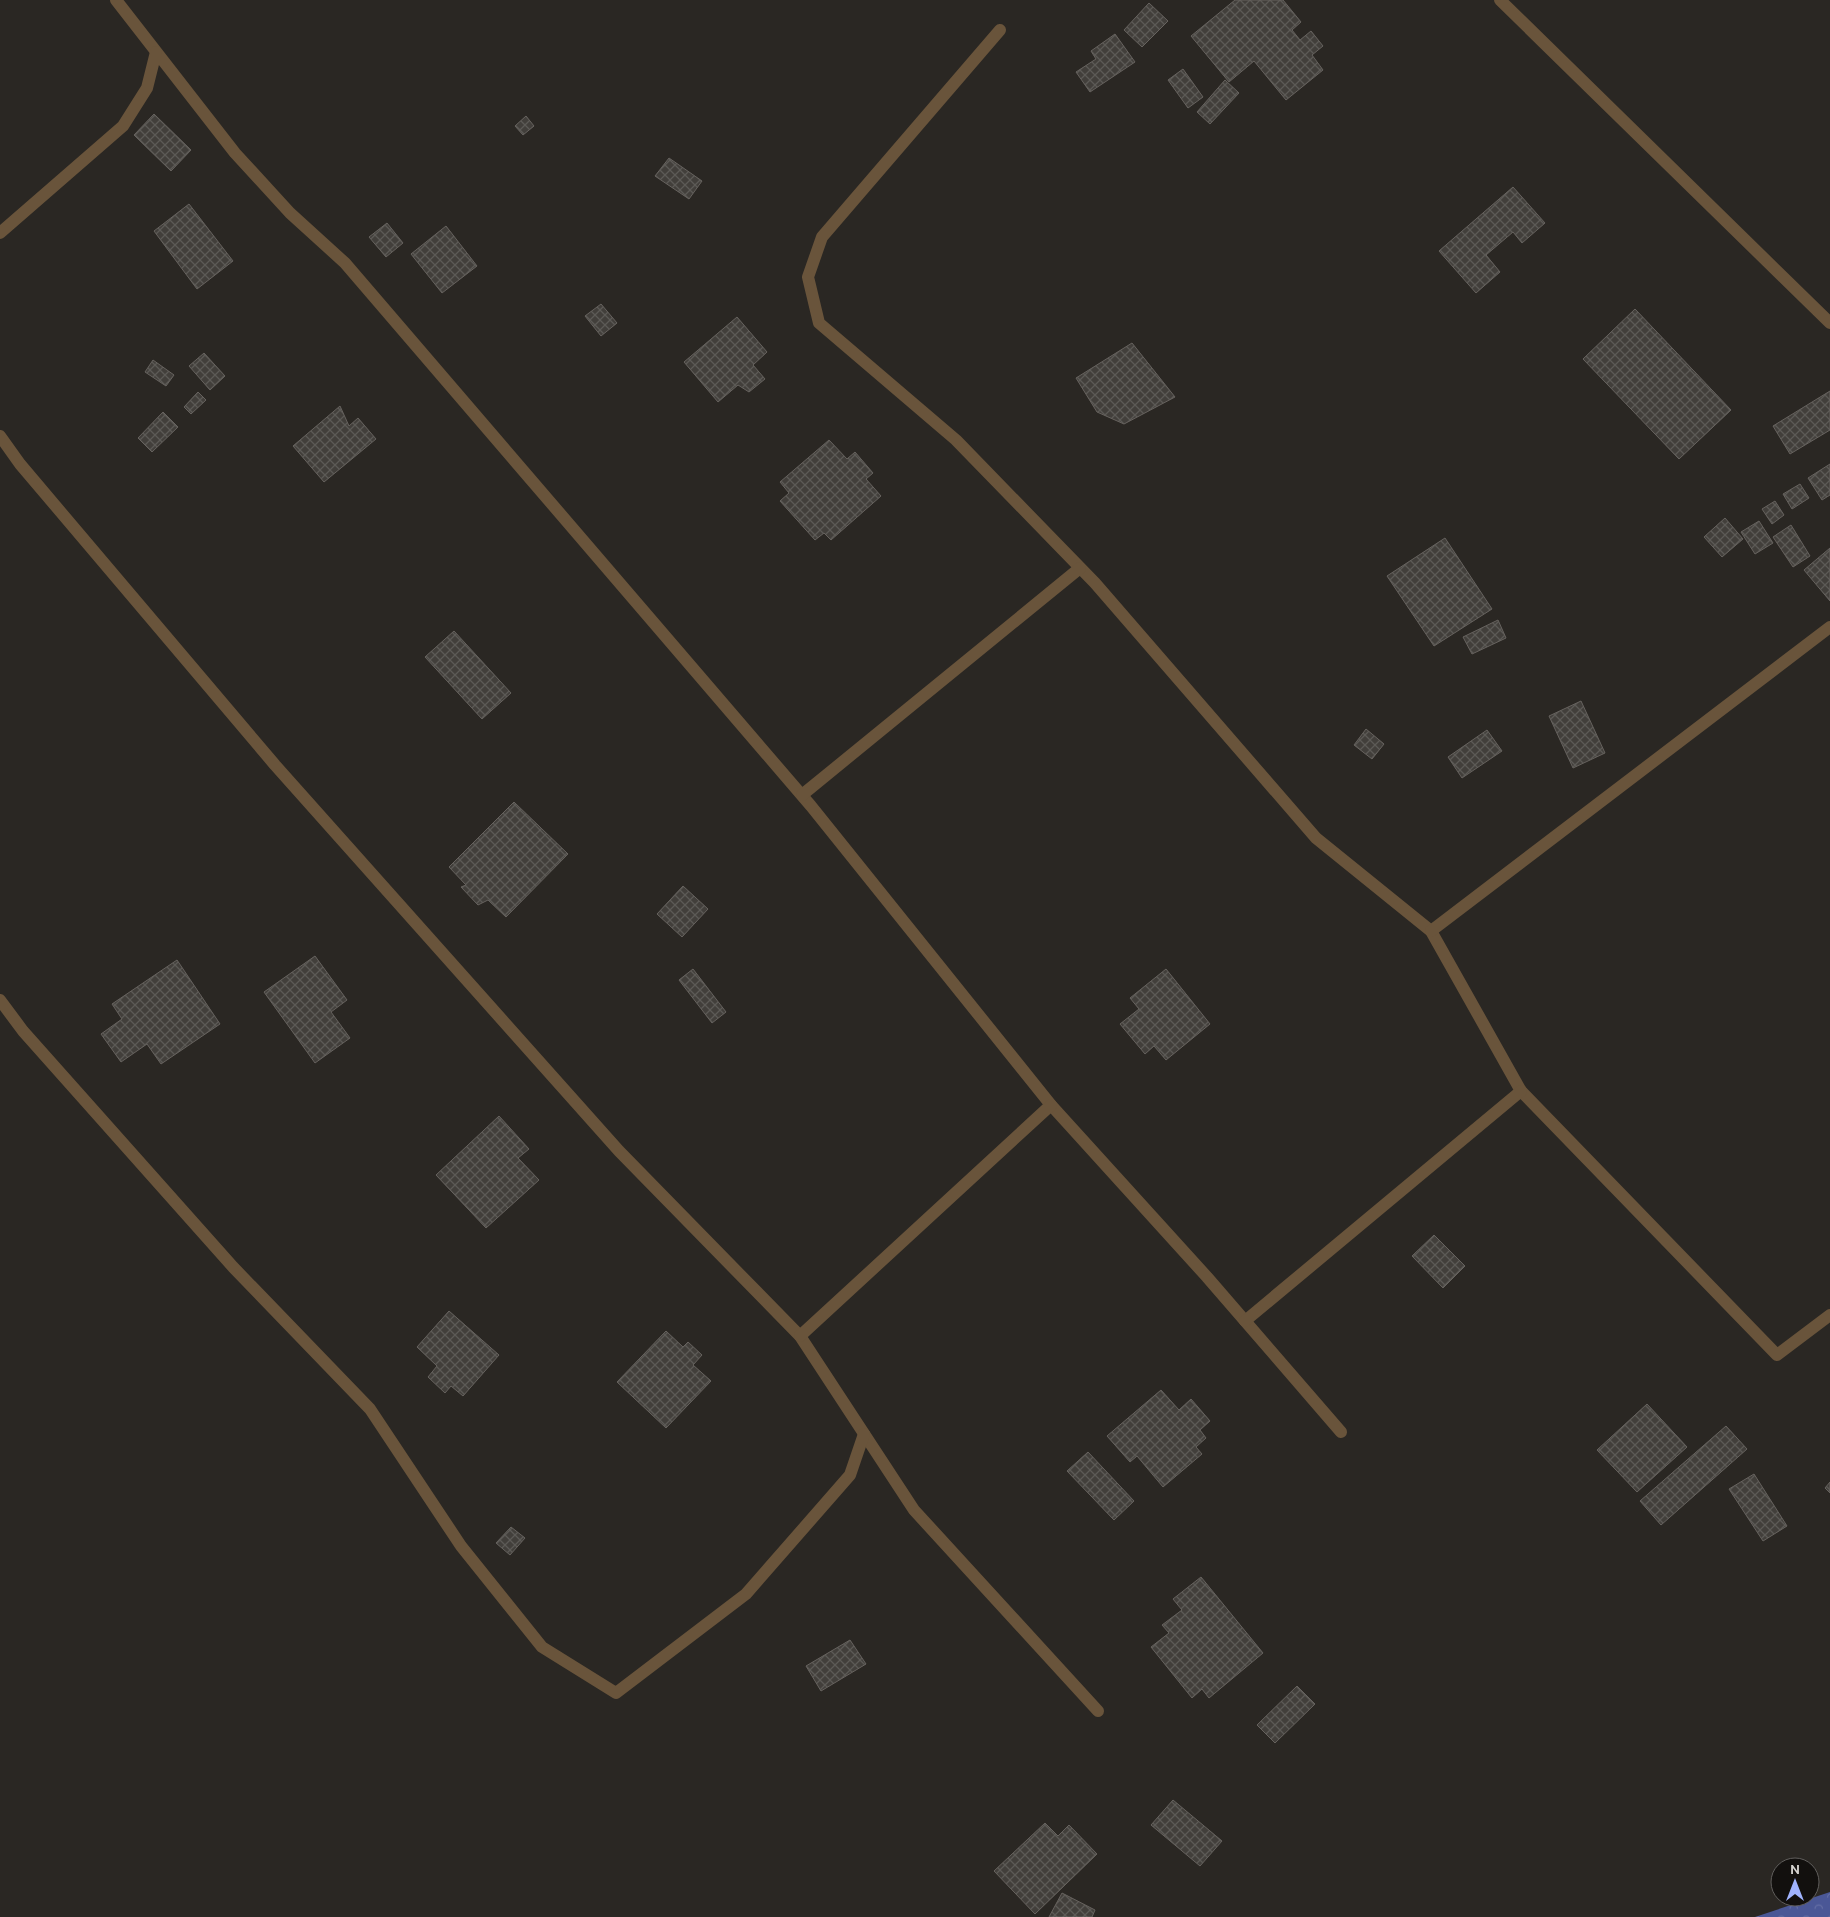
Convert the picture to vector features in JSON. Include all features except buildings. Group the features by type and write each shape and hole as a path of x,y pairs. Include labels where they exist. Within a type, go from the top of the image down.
{"street":[{"path":"116,0 235,153 290,213 345,263 802,795 1052,1106 1245,1321 1341,1432"},
{"path":"1500,0 1830,323"},
{"path":"1000,30 822,237 808,277 819,323 956,440 1096,583 1316,838 1431,932 1520,1090 1777,1355 1830,1315"},
{"path":"0,233 123,126 147,88 156,52"},
{"path":"0,436 20,464 275,765 619,1151 800,1336 914,1510 1098,1711"},
{"path":"802,795 1080,568"},
{"path":"1431,932 1830,627"},
{"path":"0,1000 23,1031 233,1267 370,1409 461,1546 542,1647 616,1693 746,1594 850,1475 864,1434"},
{"path":"1245,1321 1520,1090"},
{"path":"800,1336 1052,1106"}],"green space":[{"path":"1830,1892 1830,1917 1755,1917 1785,1907 1820,1907 1820,1895"}]}
